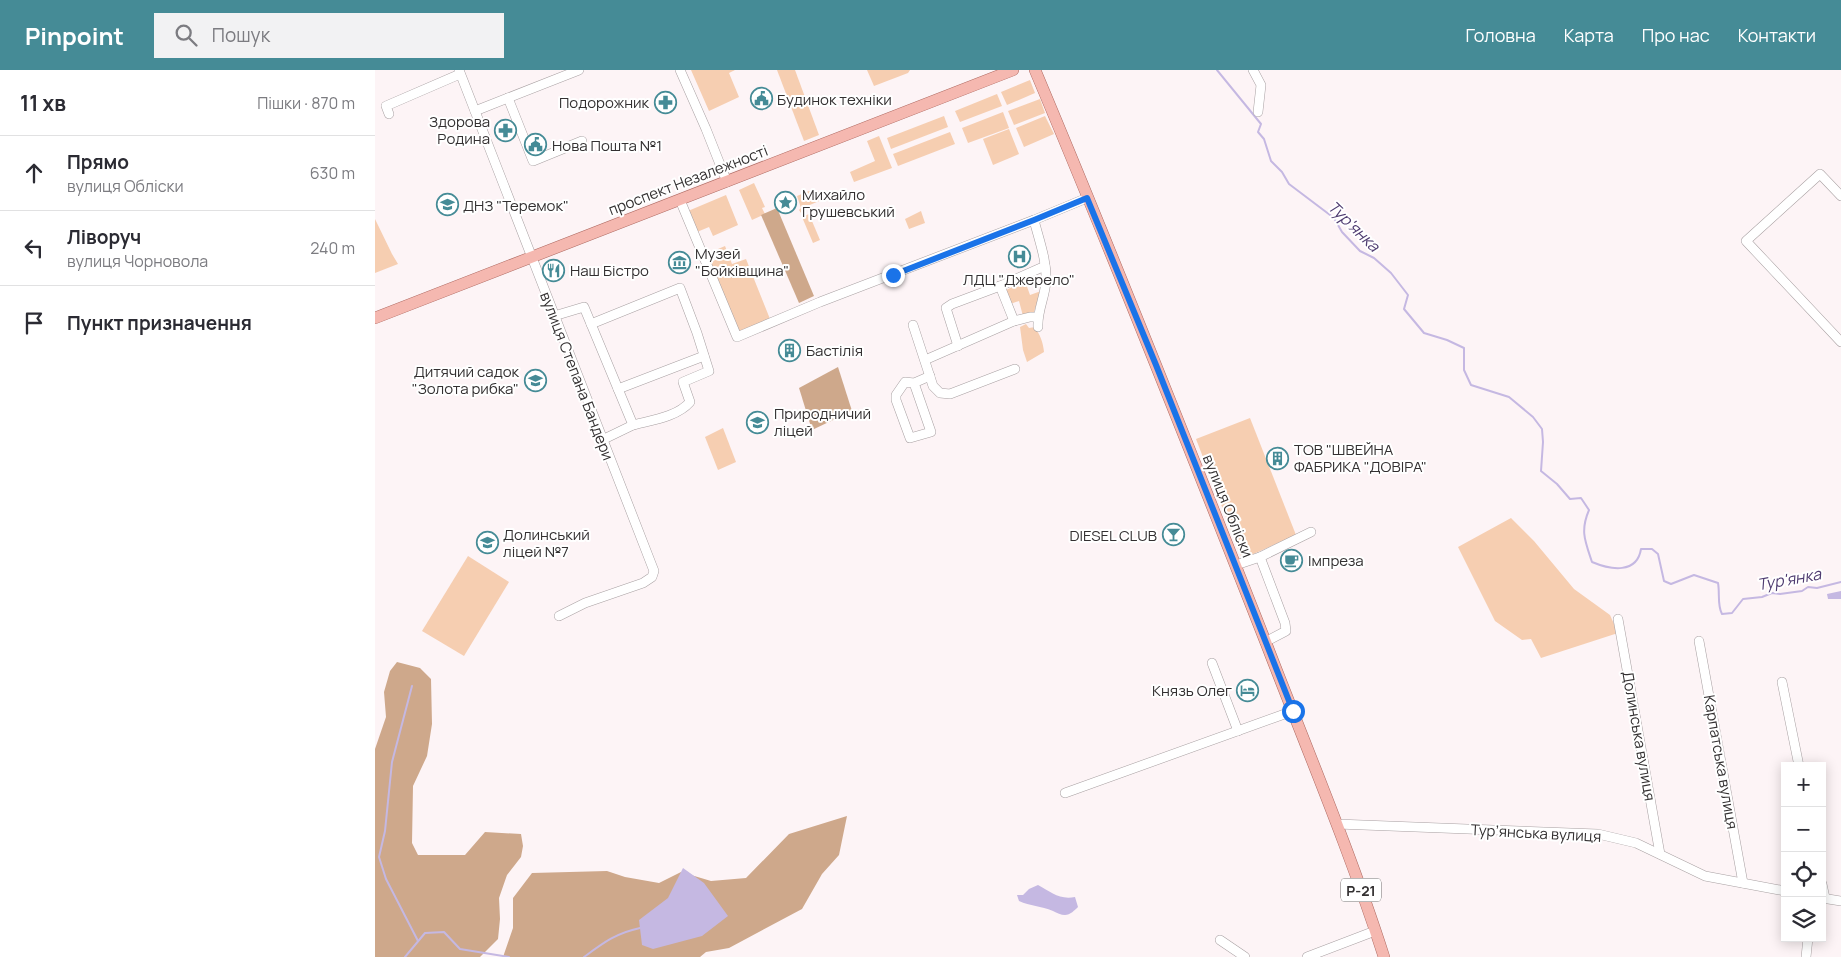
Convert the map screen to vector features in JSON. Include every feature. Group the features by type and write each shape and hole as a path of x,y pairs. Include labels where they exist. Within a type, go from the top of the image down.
{"main road":[{"name":"проспект Незалежності","path":"375,318 1013,70"},
{"name":"вулиця Обліски","path":"1035,70 1236,565 1337,824 1384,957"}],"street":[{"path":"475,111 579,70"},
{"path":"680,70 707,129 727,182"},
{"path":"1253,70 1261,85 1258,112"},
{"path":"389,114 386,106 461,74"},
{"name":"вулиця Степана Бандери","path":"461,74 654,571 652,578 643,583 585,603 559,616"},
{"path":"508,98 533,161 582,141"},
{"path":"1841,196 1820,174 1746,241 1841,342"},
{"path":"680,200 737,337 820,302 1087,198"},
{"path":"925,360 1014,321 1030,317 1037,322 1046,282 1045,266 1034,220"},
{"path":"958,346 946,308 1045,266"},
{"path":"1000,286 1014,321"},
{"path":"591,324 679,288 697,333 709,371 683,382 690,402 684,409 633,425 602,440"},
{"path":"554,316 584,307 633,425"},
{"path":"913,325 937,392 947,395 1015,369"},
{"path":"618,389 704,356"},
{"path":"914,383 931,432 910,438 896,400 896,395 905,382 914,383 930,376"},
{"path":"1236,565 1260,557 1311,532"},
{"path":"1260,557 1285,623 1285,631 1265,642"},
{"name":"Долинська вулиця","path":"1618,619 1661,854"},
{"name":"Карпатська вулиця","path":"1699,641 1743,883"},
{"path":"1213,663 1238,731"},
{"path":"1782,682 1798,762"},
{"path":"1065,793 1293,711"},
{"name":"Турʼянська вулиця","path":"1337,824 1599,834 1636,843 1705,876 1781,890"},
{"path":"1826,898 1841,901"},
{"path":"1307,957 1375,930"},
{"path":"1220,940 1245,957"},
{"path":"1806,957 1808,942"}],"shaded area":[{"path":"691,70 735,70 729,73 739,97 709,111"},
{"path":"777,70 795,70 819,135 804,141"},
{"path":"867,70 910,70 908,73 874,86"},
{"path":"1030,80 1035,93 1007,105 1001,92"},
{"path":"997,94 1002,106 960,122 955,111"},
{"path":"1040,99 1045,113 1014,125 1008,111"},
{"path":"1003,112 1009,128 968,143 962,128"},
{"path":"944,116 948,127 891,149 887,138"},
{"path":"1045,116 1054,134 1024,147 1016,128"},
{"path":"1009,129 1019,154 993,165 983,139"},
{"path":"950,132 955,144 898,166 893,154"},
{"path":"879,136 892,168 854,182 850,172 875,161 867,141"},
{"path":"754,183 765,207 762,208 765,214 752,220 739,190"},
{"path":"809,191 830,192 831,196 805,207 806,211 801,213 797,196"},
{"path":"726,195 738,225 713,236 709,227 697,232 688,211"},
{"path":"777,208 814,296 799,303 761,215"},
{"path":"921,211 925,223 909,229 905,219"},
{"path":"809,214 820,240 813,243 802,217"},
{"path":"375,219 398,264 375,273"},
{"path":"725,246 732,264 746,259 770,319 738,333 709,263 722,257 718,249"},
{"path":"1025,281 1030,295 1041,291 1034,312 1023,316 1019,301 1010,304 1006,290"},
{"path":"1026,324 1029,328 1035,327 1041,339 1044,352 1027,362 1023,350 1020,327"},
{"path":"838,367 852,411 812,430 799,388"},
{"path":"1250,418 1296,535 1242,559 1196,439"},
{"path":"723,428 736,462 718,470 705,437"},
{"path":"1511,518 1534,541 1574,589 1610,615 1618,633 1541,658 1531,639 1522,640 1495,621 1458,547"},
{"path":"468,556 509,582 464,656 422,631"},
{"path":"1841,591 1841,599 1828,599 1827,594"},
{"path":"397,662 420,668 431,679 432,724 427,756 413,786 412,843 418,855 465,855 485,832 521,834 523,846 521,857 507,875 499,898 500,919 498,939 480,957 375,957 375,749 386,717 384,692 390,671"},
{"path":"847,816 839,855 822,874 802,909 729,948 706,952 700,957 503,957 513,928 513,898 532,873 607,871 625,877 659,883 681,872 711,881 746,878 789,834"},
{"path":"683,868 704,883 728,916 702,936 653,949 642,945 639,920 668,898"},
{"path":"1038,885 1060,896 1075,897 1078,907 1071,913 1063,915 1019,901 1017,895 1023,895 1029,889"}],"waterway":[{"name":"Тур'янка","path":"1217,70 1261,124 1258,132 1264,139 1271,161 1282,172 1289,184 1334,218 1342,232 1360,251 1374,258 1391,273 1408,295 1404,309 1424,333 1447,340 1464,348 1464,370 1471,385 1509,397 1533,417 1542,429 1541,471 1557,484 1570,499 1581,498 1589,510 1584,530 1592,562 1607,567 1622,568 1634,563 1639,557 1641,549 1652,549 1658,554 1664,581 1671,584 1694,575 1718,583 1722,614 1732,613 1743,599 1762,597 1772,593 1780,594 1802,591 1808,587 1817,588 1841,582"},
{"path":"412,686 392,762 385,831 379,857 386,879 418,941"},
{"path":"584,957 617,936 640,928"},
{"path":"405,957 425,933 444,932 460,949 509,957"}],"place":[{"name":"Будинок техніки","path":"761,99"},
{"name":"Подорожник","path":"665,102"},
{"name":"Здорова Родина","path":"506,130"},
{"name":"Нова Пошта №1","path":"536,145"},
{"name":"Михайло Грушевський","path":"786,203"},
{"name":"ДНЗ \"Теремок\"","path":"447,205"},
{"name":"ЛДЦ \"Джерело\"","path":"1019,256"},
{"name":"Музей \"Бойківщина\"","path":"679,262"},
{"name":"Наш Бістро","path":"554,270"},
{"name":"Бастілія","path":"790,350"},
{"name":"Дитячий садок \"Золота рибка\"","path":"535,380"},
{"name":"Природничий ліцей","path":"758,422"},
{"name":"ТОВ \"ШВЕЙНА ФАБРИКА \"ДОВІРА\"","path":"1278,458"},
{"name":"DIESEL CLUB","path":"1173,535"},
{"name":"Долинський ліцей №7","path":"487,543"},
{"name":"Імпреза","path":"1292,560"},
{"name":"Князь Олег","path":"1248,690"}],"route":[{"path":"893,275 1087,198 1156,365 1293,711"}]}
